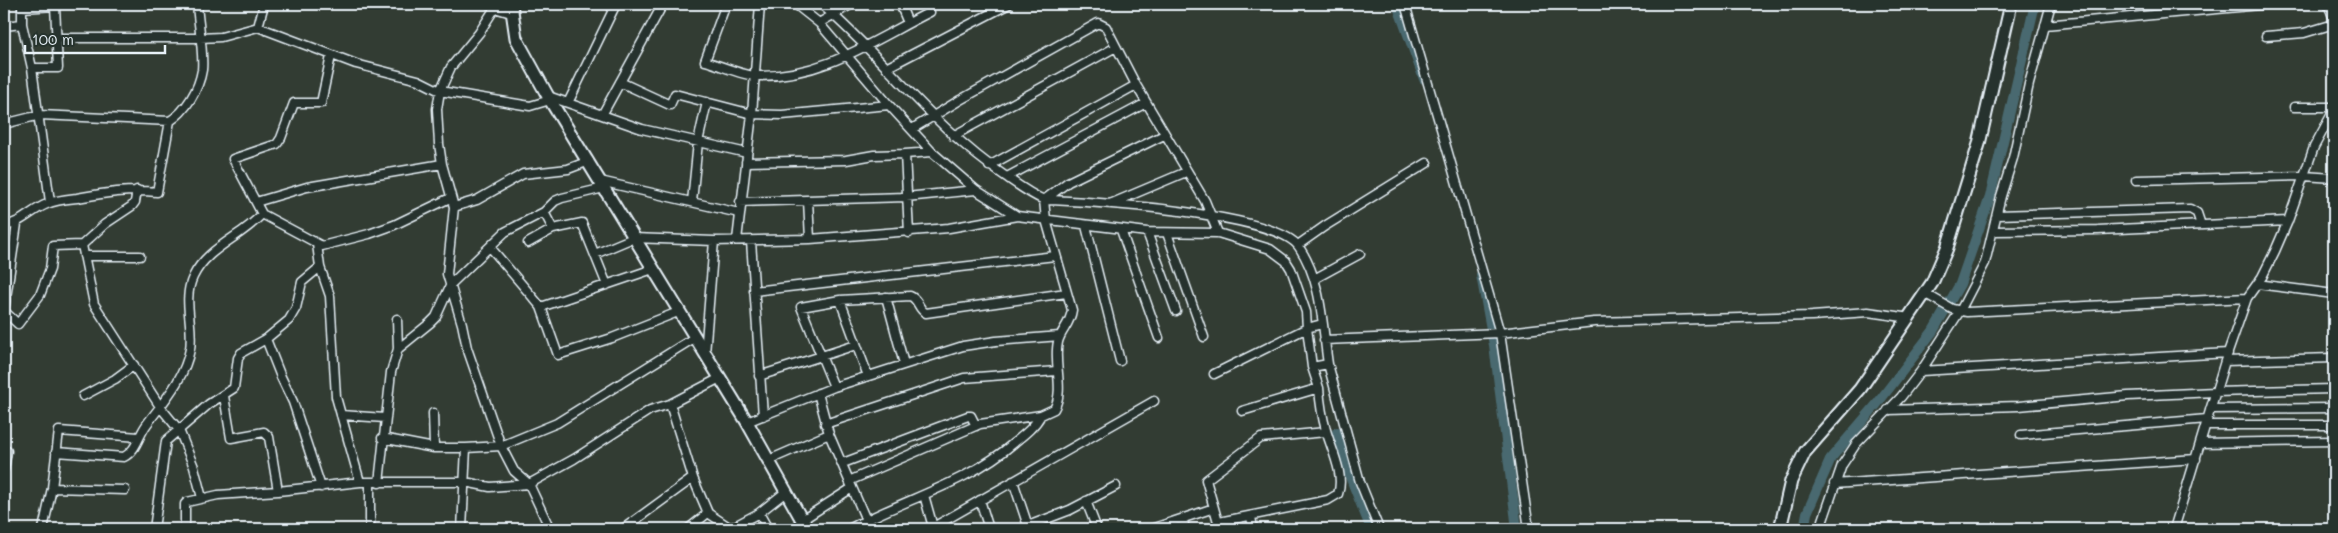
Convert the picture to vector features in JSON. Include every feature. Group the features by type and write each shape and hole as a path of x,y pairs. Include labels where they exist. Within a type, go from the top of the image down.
{"street":[{"path":"4,124 40,114 170,121 182,114 202,70 197,4"},
{"path":"258,27 264,4"},
{"path":"568,103 616,4"},
{"path":"602,115 663,4"},
{"path":"726,4 705,61 755,76 813,69 848,56 930,12"},
{"path":"737,240 740,202 752,114 760,4"},
{"path":"795,4 819,23 932,152 976,190 1017,216"},
{"path":"821,4 953,136 989,166 1028,192 1044,200 1110,204 1212,216 1269,229 1298,245 1316,278 1328,364 1360,482 1379,529"},
{"path":"819,23 832,13 852,4"},
{"path":"900,4 908,23"},
{"path":"886,68 1009,4"},
{"path":"1405,4 1495,333 1529,529"},
{"path":"1780,529 1791,482 1805,452 1860,389 1910,318 1932,297 1979,144 2012,4"},
{"path":"1820,529 1834,484 1849,453 1921,371 1985,263 2051,4"},
{"path":"2045,25 2271,4"},
{"path":"2328,4 2334,19"},
{"path":"32,68 58,68 55,6 22,6 22,24 40,114 50,202"},
{"path":"550,529 529,484 514,471 501,446 466,348 446,266 454,207 442,164 437,122 440,91 451,67 493,11 511,9 520,47 549,98 678,312 747,422 805,525 850,484 976,426 1042,415 1054,409 1056,405 1057,346 1071,315 1046,220 1044,200"},
{"path":"912,129 1098,23 1106,27 1146,103 1212,216 1218,232"},
{"path":"4,26 22,24"},
{"path":"2266,36 2300,33 2334,24"},
{"path":"56,38 221,37 258,27 331,56 418,80 440,91 530,106 549,98 651,131 747,152"},
{"path":"953,136 1116,47"},
{"path":"331,56 321,103 294,103 277,144 233,159 262,214 322,246 375,232 450,198"},
{"path":"620,82 670,105 675,94 752,114 782,116 889,105"},
{"path":"989,166 1136,85"},
{"path":"692,202 698,142 707,102"},
{"path":"1006,177 1146,103"},
{"path":"2174,529 2226,357 2247,298 2257,284 2288,221 2314,147 2334,108 2294,107"},
{"path":"4,226 17,224 32,210 50,202 137,190 157,192 170,121"},
{"path":"1044,200 1068,182 1164,135"},
{"path":"746,162 846,160 874,155 932,152"},
{"path":"905,154 909,233"},
{"path":"454,207 477,200 523,174 568,168 588,161"},
{"path":"1298,245 1325,226 1427,163"},
{"path":"256,202 307,187 442,164"},
{"path":"1110,204 1186,172"},
{"path":"2136,180 2304,176 2334,178"},
{"path":"398,349 436,317 451,284 490,247 512,227 544,212 555,201 562,198 602,184 739,213"},
{"path":"17,224 4,311 18,324 40,295 50,269 54,246 82,245 105,224 132,206 135,202 137,190"},
{"path":"740,202 906,197 976,190"},
{"path":"808,200 810,239"},
{"path":"1997,215 2190,210 2197,213 2200,225"},
{"path":"544,212 553,229"},
{"path":"56,452 124,457 133,452 139,437 161,408 179,379 190,349 188,292 193,276 206,260 230,237 251,226 262,214"},
{"path":"595,254 633,238 714,241 810,239 909,233 1017,216 1121,230 1218,232 1270,249 1286,260 1300,290 1306,312 1312,367 1319,388 1326,432 1333,448 1339,480 1338,494 1328,500 1251,516 1220,526 1206,480 1258,440 1326,432"},
{"path":"1994,231 2098,230 2288,221"},
{"path":"528,243 553,229 582,223 608,285"},
{"path":"1086,226 1120,361"},
{"path":"1121,230 1159,338"},
{"path":"1147,232 1176,311"},
{"path":"1167,232 1204,337"},
{"path":"705,354 714,241"},
{"path":"751,241 763,416"},
{"path":"317,244 320,267 330,296 336,397 360,482"},
{"path":"82,245 94,304 161,408 179,430 194,466 202,498"},
{"path":"490,247 542,307 558,354 612,338 678,312"},
{"path":"1316,278 1360,254"},
{"path":"84,256 140,256"},
{"path":"754,291 1055,256"},
{"path":"154,529 165,448 169,438 209,404 234,388 238,358 241,353 266,339 289,320 296,308 302,282 320,267"},
{"path":"542,307 653,269"},
{"path":"2257,284 2334,294"},
{"path":"834,387 801,307 840,300 912,296 922,312 926,313 1066,293"},
{"path":"886,297 904,364"},
{"path":"1932,297 1956,310 2247,298"},
{"path":"840,300 868,376"},
{"path":"1324,340 1495,333 1594,322 1812,316 1868,312 1910,318"},
{"path":"379,483 382,438 391,372 398,349 397,319"},
{"path":"1214,374 1307,328 1322,324"},
{"path":"747,422 834,387 904,364 975,344 1060,336"},
{"path":"382,438 434,448 501,446 557,423 694,338"},
{"path":"266,339 293,402 321,487"},
{"path":"759,376 856,345"},
{"path":"1921,371 2226,357 2334,358"},
{"path":"1312,367 1328,364"},
{"path":"82,396 115,379 134,365"},
{"path":"825,424 964,378 1057,371"},
{"path":"184,529 185,504 202,498 360,482 464,482 490,487 529,484 574,459 650,410 670,404 720,378"},
{"path":"1242,411 1319,388"},
{"path":"1888,410 2019,406 2128,396 2334,388"},
{"path":"818,393 828,434 843,463 866,520"},
{"path":"224,396 231,438 264,432 269,437 278,491"},
{"path":"924,496 932,528 1154,401"},
{"path":"670,404 693,478 708,513 730,529 759,513 787,491"},
{"path":"2210,410 2334,408"},
{"path":"433,413 434,448"},
{"path":"341,415 385,418"},
{"path":"848,529 966,476 990,461 1030,429 1042,415"},
{"path":"843,463 968,416 971,416 976,426"},
{"path":"2021,435 2206,422 2334,425"},
{"path":"43,529 52,488 57,434 61,430 139,437"},
{"path":"769,460 828,434"},
{"path":"2200,443 2334,441"},
{"path":"462,529 466,448"},
{"path":"4,469 7,450"},
{"path":"1834,484 2196,459"},
{"path":"623,529 693,478"},
{"path":"1013,481 1028,527 1116,486"},
{"path":"370,483 370,529"},
{"path":"52,488 125,490"},
{"path":"980,500 989,529"},
{"path":"1086,501 1098,529"},
{"path":"1151,529 1214,508"},
{"path":"688,529 708,513"},
{"path":"759,513 768,529"},
{"path":"1251,516 1254,529"},
{"path":"1183,519 1185,529"}],"waterway":[{"path":"1397,4 1424,79"},
{"path":"1804,529 1807,513 1831,458 1877,404 1933,331 1960,284 1990,197 2035,4"},
{"path":"1481,275 1494,345 1517,529"},
{"path":"1337,432 1347,469 1371,529"}]}
